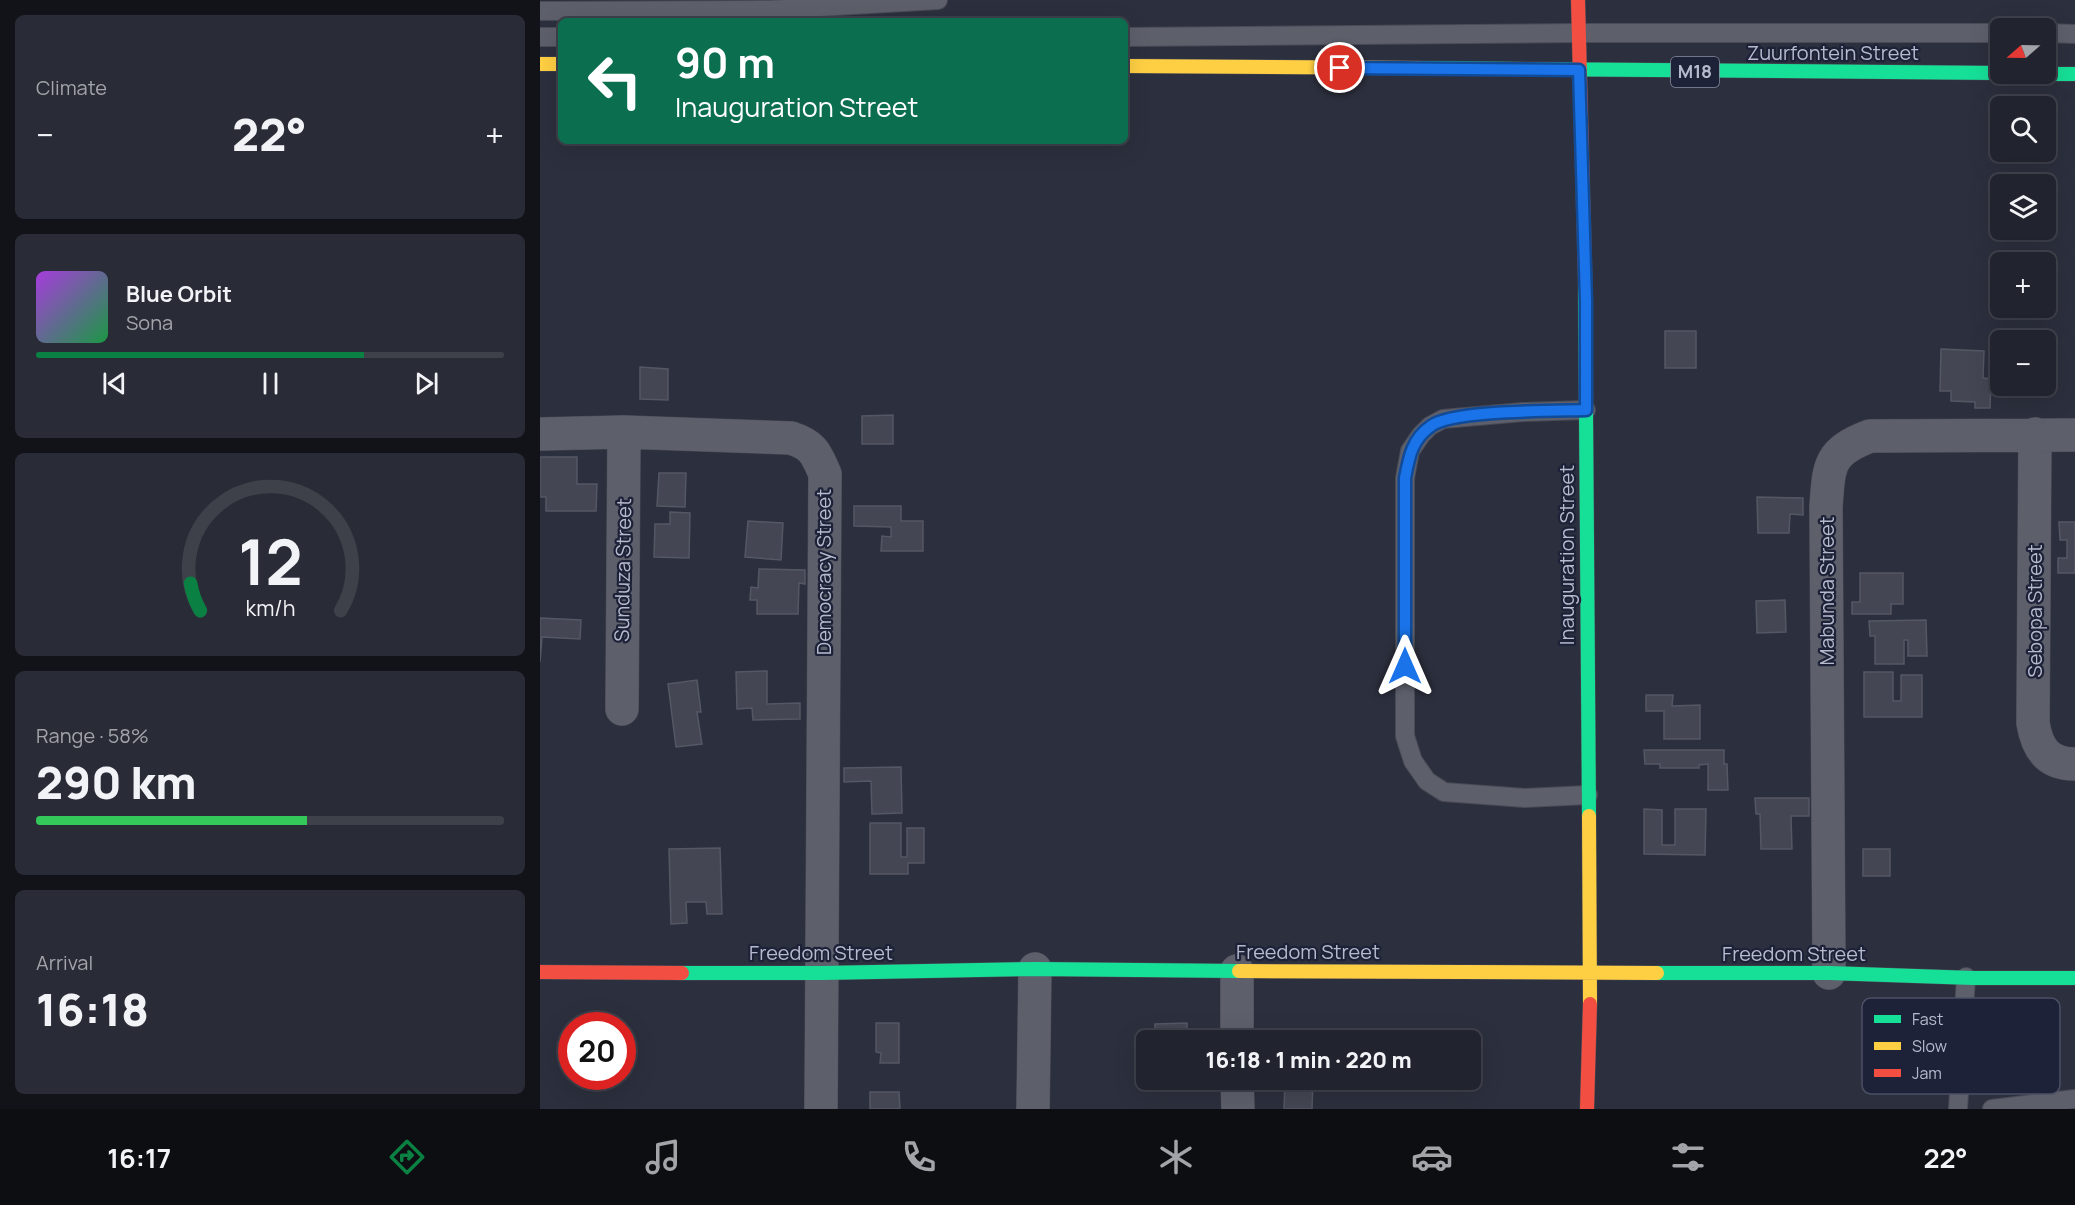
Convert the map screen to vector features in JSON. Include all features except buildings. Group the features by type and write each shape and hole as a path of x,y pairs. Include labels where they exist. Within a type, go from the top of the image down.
{"street":[{"name":"Inauguration Street","path":"1578,0 1586,301 1590,1023 1587,1109"},
{"path":"540,64 558,64"},
{"name":"Zuurfontein Street","path":"1128,66 1990,73"},
{"path":"2056,74 2075,74"},
{"name":"Democracy Street","path":"540,434 624,432 791,438 805,442 813,450 825,474 821,1109"},
{"name":"Sunduza Street","path":"622,709 624,432"},
{"name":"Sebopa Street","path":"2035,434 2033,723 2036,740 2043,751 2054,760 2075,764"},
{"name":"Mabunda Street","path":"1829,973 1826,507 1828,477 1832,461 1843,448 1870,436 2075,435"},
{"path":"1033,1109 1035,969"},
{"name":"Freedom Street","path":"540,972 822,974 1035,969 1589,974 1829,973 2075,978"},
{"path":"1237,972 1237,1030"},
{"path":"1237,1090 1238,1109"}],"lane":[{"path":"540,11 768,10 938,0"},
{"path":"1128,37 1579,33 1990,33"},
{"path":"2056,33 2075,34"},
{"path":"540,37 558,37"},
{"path":"1586,410 1523,411 1443,419 1420,435 1410,451 1405,478 1405,736 1413,761 1427,781 1444,792 1525,798 1588,795"},
{"path":"1965,998 1966,977"},
{"path":"1958,1109 1959,1094"},
{"path":"1992,1109 2075,1099"}],"traffic: fast":[{"path":"1418,68 1990,73"},
{"path":"2056,74 2075,74"},
{"path":"1585,273 1589,816"},
{"path":"682,973 1035,969 1239,971"},
{"path":"1657,973 1829,973 1973,978 2075,978"}],"traffic: slow":[{"path":"540,64 558,64"},
{"path":"1128,66 1418,68"},
{"path":"1589,816 1590,1004"},
{"path":"1239,971 1657,973"}],"traffic: jam":[{"path":"1578,0 1585,273"},
{"path":"540,972 682,973"},
{"path":"1587,1109 1590,1004"}],"route":[{"path":"1340,68 1579,70 1586,301 1586,410 1523,411 1443,419 1420,435 1410,451 1405,478 1405,666"}]}
